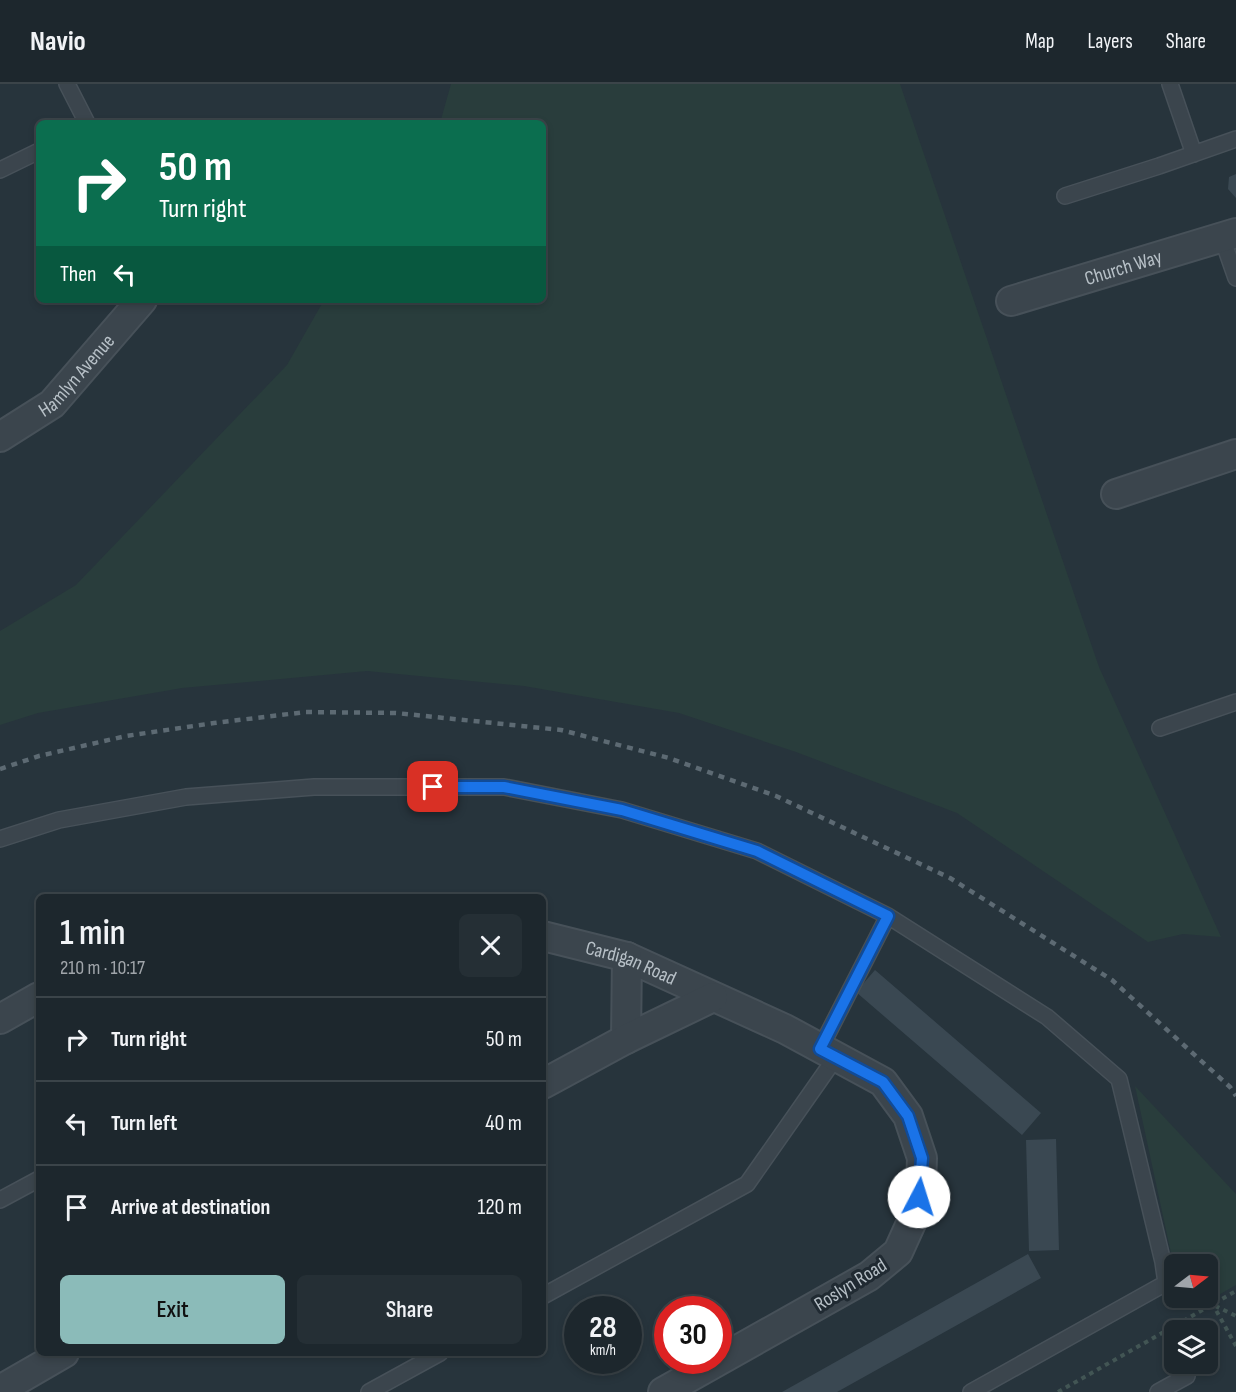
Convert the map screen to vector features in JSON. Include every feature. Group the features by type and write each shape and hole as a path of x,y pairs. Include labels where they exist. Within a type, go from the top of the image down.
{"street":[{"name":"Church Way","path":"1011,301 1229,235"},
{"name":"Hamlyn Avenue","path":"0,437 52,404 139,303"},
{"path":"1116,494 1236,454"},
{"name":"Cardigan Road","path":"546,937 627,957 713,997"},
{"path":"626,1039 627,957"},
{"path":"546,1082 626,1039 713,997"},
{"name":"Roslyn Road","path":"663,1392 869,1276 898,1252 917,1209 921,1184 922,1158 908,1116 883,1082 785,1029 713,997"},
{"path":"0,1019 36,999"},
{"path":"0,1390 59,1356"}],"lane":[{"path":"67,84 85,120"},
{"path":"1170,84 1194,154"},
{"path":"1065,196 1236,139"},
{"path":"0,170 36,152"},
{"path":"1229,235 1236,278"},
{"path":"1160,728 1236,702"},
{"path":"0,838 59,820 186,797 314,787 504,787 622,810 757,851 888,916 1047,1017 1119,1079 1163,1262 1166,1283 971,1392"},
{"path":"546,1294 747,1184 828,1053 888,916"},
{"path":"0,1200 36,1181"},
{"path":"369,1392 435,1356"},
{"path":"1158,1392 1187,1376"}],"path":[{"path":"1218,1300 1236,1291"},
{"path":"1218,1306 1236,1316"},
{"path":"1058,1392 1203,1308"},
{"path":"1215,1308 1236,1345"}],"green space":[{"path":"451,84 900,84 1099,667 1221,937 1183,934 1148,942 957,813 796,752 679,713 524,686 367,671 182,688 38,713 0,725 0,631 76,585 287,365 322,303 546,303 546,120 441,120"},
{"path":"1135,1086 1236,1194 1236,1285 1218,1295 1218,1254 1171,1254"}],"building":[{"path":"1236,174 1236,198 1228,189 1229,177"},
{"path":"875,970 1041,1113 1022,1135 856,992"},
{"path":"1056,1139 1059,1250 1029,1251 1026,1140"},
{"path":"1028,1254 1041,1278 993,1305 837,1392 782,1392"}],"railway":[{"path":"0,769 39,756 126,736 306,712 396,713 561,730 669,758 776,796 950,878 1112,980 1230,1087 1236,1096"}],"route":[{"path":"433,787 504,787 622,810 757,851 888,916 820,1049 883,1082 908,1116 922,1158 919,1197"}]}
